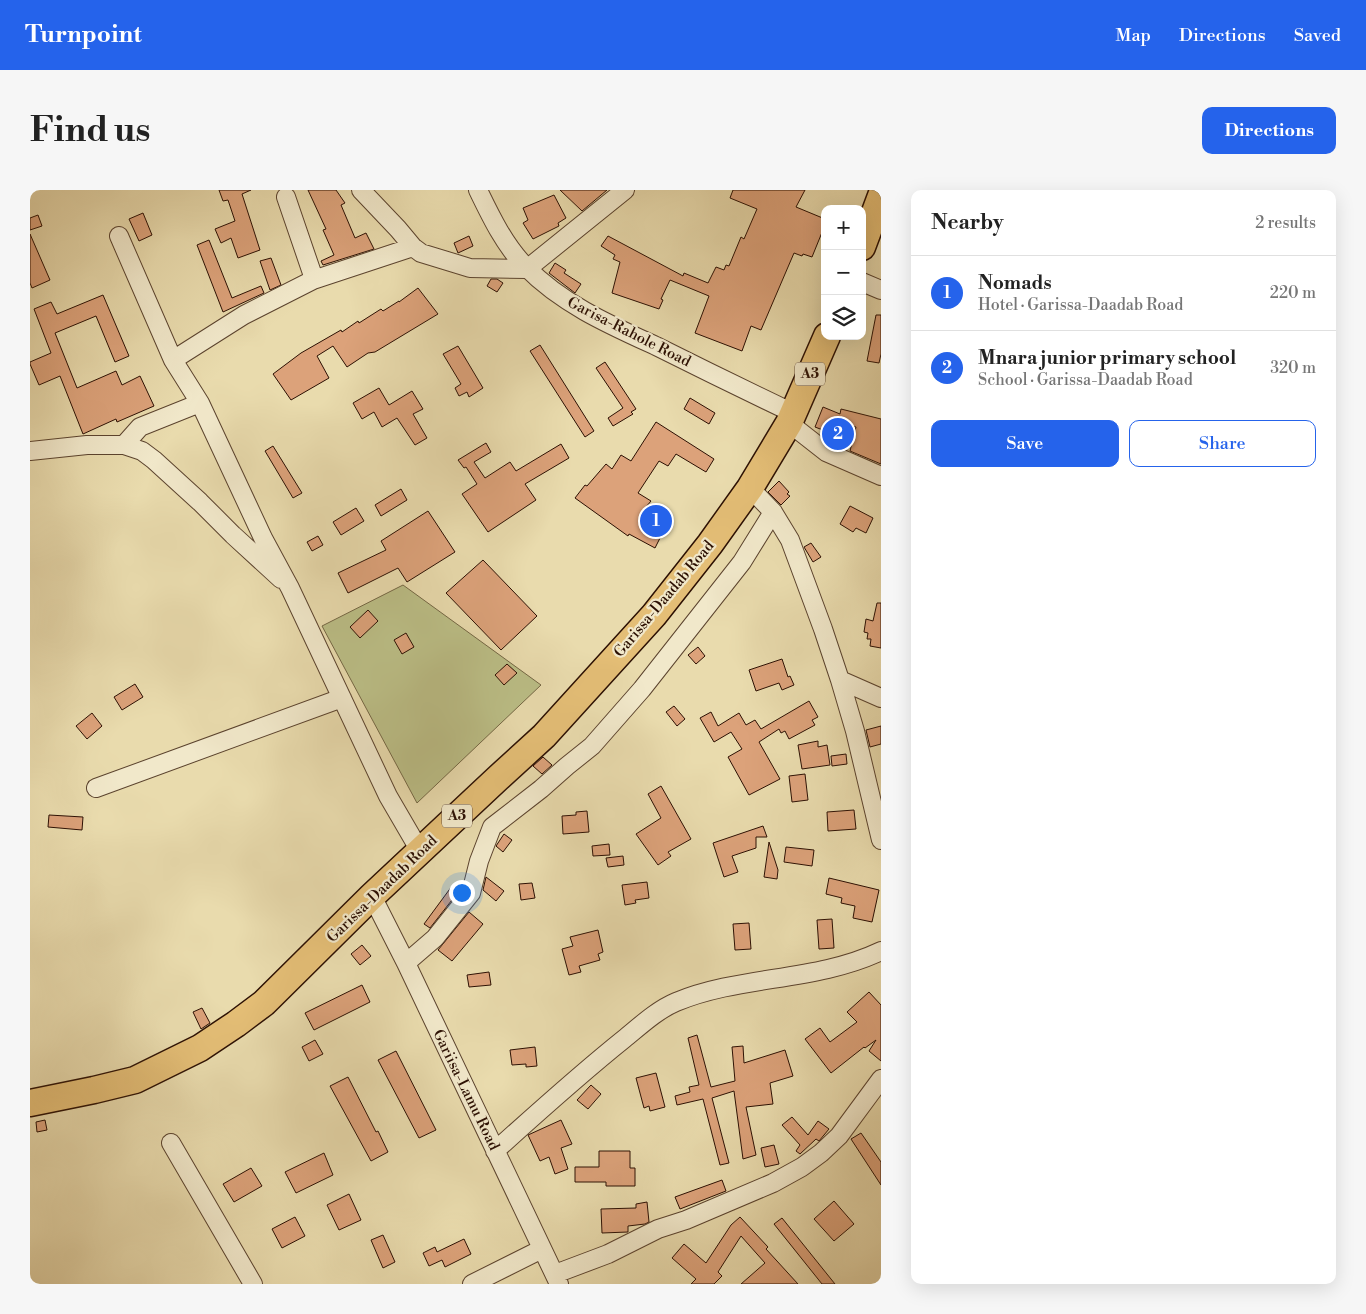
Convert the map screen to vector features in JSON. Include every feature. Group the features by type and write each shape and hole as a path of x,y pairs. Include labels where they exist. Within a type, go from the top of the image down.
{"highway":[{"path":"866,236 881,196"},
{"name":"A3","path":"791,418 825,340"},
{"name":"Garissa-Daadab Road","path":"30,1103 134,1080 200,1048 264,1003 372,896 544,736 623,650 654,615 710,544 750,488 791,418"}],"street":[{"path":"361,190 413,247 429,256 470,268 527,269 625,190"},
{"name":"Garisa-Rahole Road","path":"478,190 490,216 514,254 527,269 562,298 598,319 791,418 826,452 881,476"},
{"path":"286,197 313,280"},
{"path":"119,236 173,360 200,402 263,538 290,588 388,796 420,851"},
{"path":"173,360 244,316 313,280 413,247"},
{"path":"866,284 881,290"},
{"path":"124,445 140,427 200,402"},
{"path":"30,452 87,445 124,445 142,452 154,460 290,588"},
{"path":"750,488 773,512 790,540 840,680 881,840"},
{"path":"406,963 435,938 471,893 479,861 492,827 592,746 642,689 742,562 773,512"},
{"path":"840,680 881,698"},
{"path":"96,788 342,698"},
{"name":"Gariisa-Lamu Road","path":"372,896 557,1279"},
{"path":"495,1151 601,1058 653,1016 674,1003 695,995 859,961 881,951"},
{"path":"557,1279 658,1229 686,1220 773,1183 802,1167 839,1136 881,1080"},
{"path":"171,1143 253,1284"},
{"path":"472,1284 542,1248"}],"green space":[{"path":"403,585 541,685 417,803 322,626"}],"building":[{"path":"219,190 251,190 242,194 260,250 238,258 231,238 221,243 215,229 235,221 228,200 223,201"},
{"path":"308,190 336,190 345,203 341,205 355,238 366,233 374,249 323,265 321,261 334,255 323,230 326,229"},
{"path":"560,190 607,190 582,211"},
{"path":"733,190 805,190 796,207 821,217 821,235 812,257 794,253 761,330 751,326 742,351 695,333 709,296 670,280 661,299 663,300 659,309 612,293 620,262 613,259 615,255 601,246 608,236 683,276 684,273 708,283 716,267 724,270 726,265 729,266 741,237 744,239 757,209 730,198"},
{"path":"554,195 566,218 558,223 559,226 533,239 523,223 528,220 523,208"},
{"path":"143,213 152,235 139,241 129,219"},
{"path":"38,215 42,226 30,230 30,218"},
{"path":"30,234 50,280 32,288 30,283"},
{"path":"469,236 473,246 458,253 454,243"},
{"path":"209,240 232,298 261,286 264,293 223,312 197,245"},
{"path":"271,258 281,285 270,290 260,261"},
{"path":"555,263 566,270 564,273 581,284 575,293 549,273"},
{"path":"491,279 497,279 503,283 497,292 487,286"},
{"path":"418,288 438,314 375,352 368,353 347,367 333,346 317,356 329,378 291,400 273,374 301,353 341,330 342,332 358,321 359,323 381,309 383,311"},
{"path":"103,295 129,356 115,362 96,316 55,333 77,388 116,371 122,385 140,376 154,406 117,422 116,419 83,434 60,376 39,385 30,364 30,362 51,353 34,309 51,302 57,314"},
{"path":"876,315 881,315 881,354 879,363 867,361"},
{"path":"540,345 594,431 585,437 530,351"},
{"path":"458,346 483,388 469,397 467,392 459,396 455,388 461,384 443,354"},
{"path":"605,362 636,409 631,412 633,414 613,426 608,418 623,408 596,368"},
{"path":"379,388 389,405 412,391 423,409 413,414 427,438 415,445 397,418 382,427 374,412 362,419 353,403"},
{"path":"690,398 715,413 709,424 684,409"},
{"path":"823,407 840,414 841,409 881,419 881,464 850,451 856,427 832,421 828,432 815,427"},
{"path":"656,422 714,459 706,472 676,454 668,466 659,461 638,493 651,501 646,507 663,523 654,533 661,536 655,548 629,534 628,536 575,498 606,464 612,469 621,455 631,461"},
{"path":"486,443 491,452 474,462 485,478 510,462 516,471 561,444 569,458 525,484 536,500 488,532 462,494 477,484 466,467 464,468 458,460"},
{"path":"273,446 302,493 293,498 265,451"},
{"path":"779,481 789,492 787,494 790,496 781,505 768,492"},
{"path":"401,489 407,500 381,516 375,505"},
{"path":"850,506 873,518 866,533 856,528 853,532 840,524"},
{"path":"356,508 364,521 341,535 333,522"},
{"path":"428,511 455,552 407,582 398,568 348,593 338,573 386,550 381,541"},
{"path":"318,536 323,545 312,551 307,542"},
{"path":"811,543 821,557 813,562 804,547"},
{"path":"483,560 537,616 501,650 446,593"},
{"path":"877,603 881,603 881,648 870,646 871,639 867,639 868,633 864,632 866,619 873,621"},
{"path":"368,610 378,621 360,638 350,627"},
{"path":"406,633 414,647 402,654 394,640"},
{"path":"698,647 705,656 696,664 688,655"},
{"path":"782,659 788,677 790,676 794,685 782,690 779,683 756,691 749,670"},
{"path":"507,664 517,673 504,685 495,675"},
{"path":"135,684 143,697 122,710 114,697"},
{"path":"809,701 818,717 812,720 815,725 789,739 785,731 781,733 779,729 759,742 780,779 749,795 728,757 742,749 731,732 714,742 700,718 711,712 718,726 739,713 746,725 755,720 761,729"},
{"path":"674,706 685,719 677,726 666,712"},
{"path":"92,713 102,726 87,739 76,726"},
{"path":"881,726 881,744 870,747 866,730"},
{"path":"818,741 818,747 827,745 830,765 802,769 798,745"},
{"path":"846,754 847,764 832,766 831,756"},
{"path":"543,757 552,765 542,774 533,766"},
{"path":"805,774 808,800 792,802 789,776"},
{"path":"661,786 691,839 668,852 671,856 658,865 636,834 661,818 648,794"},
{"path":"854,810 856,829 828,831 827,812"},
{"path":"587,811 589,832 563,834 562,816 576,815 576,812"},
{"path":"49,815 83,817 82,830 48,827"},
{"path":"763,826 767,837 756,837 756,848 732,856 738,872 724,877 713,843"},
{"path":"504,834 512,840 503,852 496,846"},
{"path":"769,842 778,870 777,879 764,877"},
{"path":"609,844 610,855 593,856 592,846"},
{"path":"786,847 814,850 812,866 784,862"},
{"path":"623,856 624,865 608,867 606,858"},
{"path":"486,877 504,891 496,901 483,890"},
{"path":"829,878 879,890 872,922 853,918 855,906 841,903 842,898 826,894"},
{"path":"647,882 649,898 635,900 636,903 625,905 622,885"},
{"path":"532,883 535,898 521,900 519,884"},
{"path":"452,886 459,891 430,928 424,924"},
{"path":"469,912 483,924 452,961 438,950"},
{"path":"832,919 834,948 819,949 817,920"},
{"path":"749,923 751,949 735,950 733,924"},
{"path":"598,930 603,952 598,954 600,960 579,966 581,972 569,975 562,949 573,946 570,937"},
{"path":"362,945 371,956 360,965 351,954"},
{"path":"489,972 491,985 469,987 467,975"},
{"path":"362,985 370,1002 314,1030 305,1013"},
{"path":"869,992 881,1005 881,1061 869,1051 876,1040 831,1073 805,1039 820,1028 830,1042 857,1022 847,1012"},
{"path":"202,1008 210,1023 201,1029 193,1012"},
{"path":"697,1035 711,1087 735,1081 732,1047 743,1046 744,1063 785,1050 793,1076 770,1083 773,1104 746,1107 756,1155 743,1159 734,1091 712,1098 729,1163 720,1165 703,1099 677,1105 675,1096 690,1092 689,1087 699,1085 688,1038"},
{"path":"315,1040 323,1054 309,1061 302,1047"},
{"path":"535,1047 537,1066 526,1067 526,1064 512,1065 510,1050"},
{"path":"396,1051 436,1130 419,1138 378,1060"},
{"path":"656,1073 665,1107 650,1111 649,1106 644,1108 636,1078"},
{"path":"348,1077 388,1152 371,1161 330,1086"},
{"path":"591,1085 601,1094 588,1109 577,1100"},
{"path":"792,1117 808,1135 818,1121 829,1129 819,1141 816,1139 800,1154 796,1151 800,1145 782,1125"},
{"path":"45,1120 47,1130 37,1132 36,1122"},
{"path":"561,1120 572,1144 561,1148 568,1169 555,1174 549,1157 540,1161 528,1135"},
{"path":"861,1133 881,1162 881,1185 851,1139"},
{"path":"774,1145 779,1164 765,1167 761,1148"},
{"path":"599,1151 630,1151 630,1168 635,1168 635,1186 606,1186 606,1182 575,1182 575,1167 599,1167"},
{"path":"324,1153 333,1175 296,1193 285,1172"},
{"path":"251,1168 262,1186 234,1202 223,1184"},
{"path":"722,1180 726,1191 680,1209 675,1197"},
{"path":"349,1194 361,1220 339,1230 327,1205"},
{"path":"834,1201 854,1224 834,1241 814,1219"},
{"path":"647,1202 649,1222 628,1226 628,1232 602,1233 601,1209 636,1208 636,1204"},
{"path":"295,1217 305,1236 282,1248 272,1229"},
{"path":"740,1217 768,1247 766,1249 798,1284 741,1284 765,1263 741,1236 718,1272 722,1276 714,1284 691,1284 696,1279 672,1258 684,1244 706,1263 731,1225"},
{"path":"782,1218 835,1284 822,1284 774,1224"},
{"path":"383,1235 395,1262 383,1268 371,1240"},
{"path":"464,1239 471,1254 445,1267 442,1260 429,1266 423,1253 435,1247 437,1252"}],"place":[{"name":"Mnara junior primary school","path":"838,434"},
{"name":"Nomads","path":"656,521"}]}
